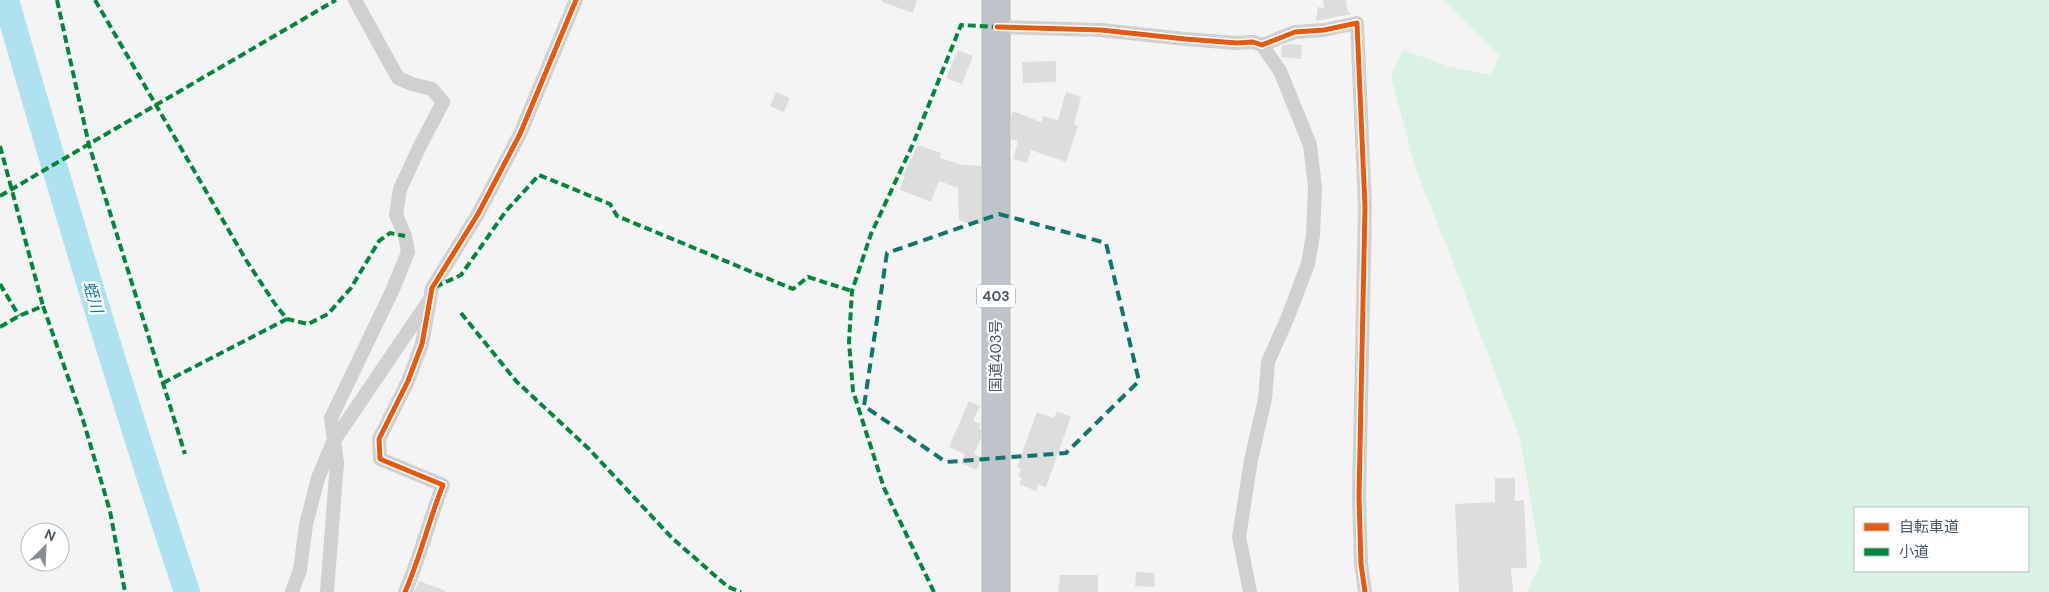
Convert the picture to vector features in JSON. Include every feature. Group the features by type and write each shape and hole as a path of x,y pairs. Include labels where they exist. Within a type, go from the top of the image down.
{"highway":[{"name":"国道403号","path":"996,0 996,592"}],"street":[{"path":"327,592 337,464 331,418 393,289 408,252 406,236 396,216 400,189 443,102 432,89 398,78 355,0"},
{"path":"405,592 414,572 425,534 443,485 380,460 379,439 408,381 422,344 432,288 478,214 520,134 576,0"},
{"path":"1262,45 1294,32 1324,30 1357,22 1365,207 1359,497 1361,564 1365,592"},
{"path":"997,27 1102,30 1194,40 1237,43 1253,42 1262,45 1280,72 1310,145 1315,187 1308,264 1268,362 1265,399 1250,460 1239,537 1250,592"},
{"path":"292,592 300,570 306,525 318,478 333,442 431,297"}],"highlighted area":[{"path":"999,214 1106,243 1139,381 1066,453 946,462 864,406 887,253"}],"green space":[{"path":"1443,0 2049,0 2049,592 1527,592 1541,562 1520,439 1415,167 1391,76 1403,50 1451,67 1491,75 1499,56"}],"building":[{"path":"882,0 917,0 913,13 882,2"},
{"path":"1323,0 1346,0 1348,12 1351,14 1316,21 1318,7 1324,8"},
{"path":"1289,44 1302,45 1301,59 1281,57 1282,46"},
{"path":"958,50 973,56 962,84 946,78"},
{"path":"1056,61 1056,82 1023,83 1022,62"},
{"path":"776,92 790,98 784,112 770,106"},
{"path":"1066,92 1081,97 1074,124 1078,126 1066,162 1031,150 1027,163 1013,159 1018,141 1011,139 1011,116 1013,111 1041,122 1043,116 1058,120"},
{"path":"918,145 941,153 940,158 962,165 981,166 981,224 969,224 959,220 958,188 939,181 931,202 900,190 905,176 903,175"},
{"path":"969,401 980,406 973,421 981,424 979,428 981,429 981,438 974,454 981,457 977,470 961,463 965,454 949,447"},
{"path":"1057,411 1071,417 1046,487 1038,484 1036,491 1019,484 1022,478 1018,476 1021,469 1017,467 1037,412 1054,418"},
{"path":"1495,478 1515,478 1515,501 1524,500 1527,568 1511,568 1513,592 1459,592 1455,504 1495,502"},
{"path":"1136,572 1154,573 1155,587 1135,586"},
{"path":"1060,575 1098,575 1098,592 1058,592"},
{"path":"419,581 446,591 446,592 414,592"}],"waterway":[{"name":"蛭川","path":"6,0 139,445 187,592"}],"marked path":[{"path":"57,0 89,145 185,454"},
{"path":"95,0 246,260 287,319 308,324 328,314 351,288 379,241 390,233 405,236"},
{"path":"0,196 336,0"},
{"path":"934,592 884,488 853,391 849,342 852,291 871,234 913,144 961,25 997,27"},
{"path":"0,146 43,306"},
{"path":"435,287 461,275 506,211 539,175 610,204 617,216 793,289 808,277 852,291"},
{"path":"0,284 19,316"},
{"path":"0,327 19,316 43,306 83,420 110,511 125,592"},
{"path":"461,313 516,381 589,449 672,538 728,587 741,592"},
{"path":"163,383 287,319"}],"cycle path":[{"path":"405,592 443,485 380,459 379,439 408,381 422,344 432,288 478,214 520,134 576,0"},
{"path":"997,27 1101,30 1185,39 1237,43 1253,42 1262,45 1295,32 1324,30 1357,23 1365,207 1359,497 1361,564 1365,592"}]}
